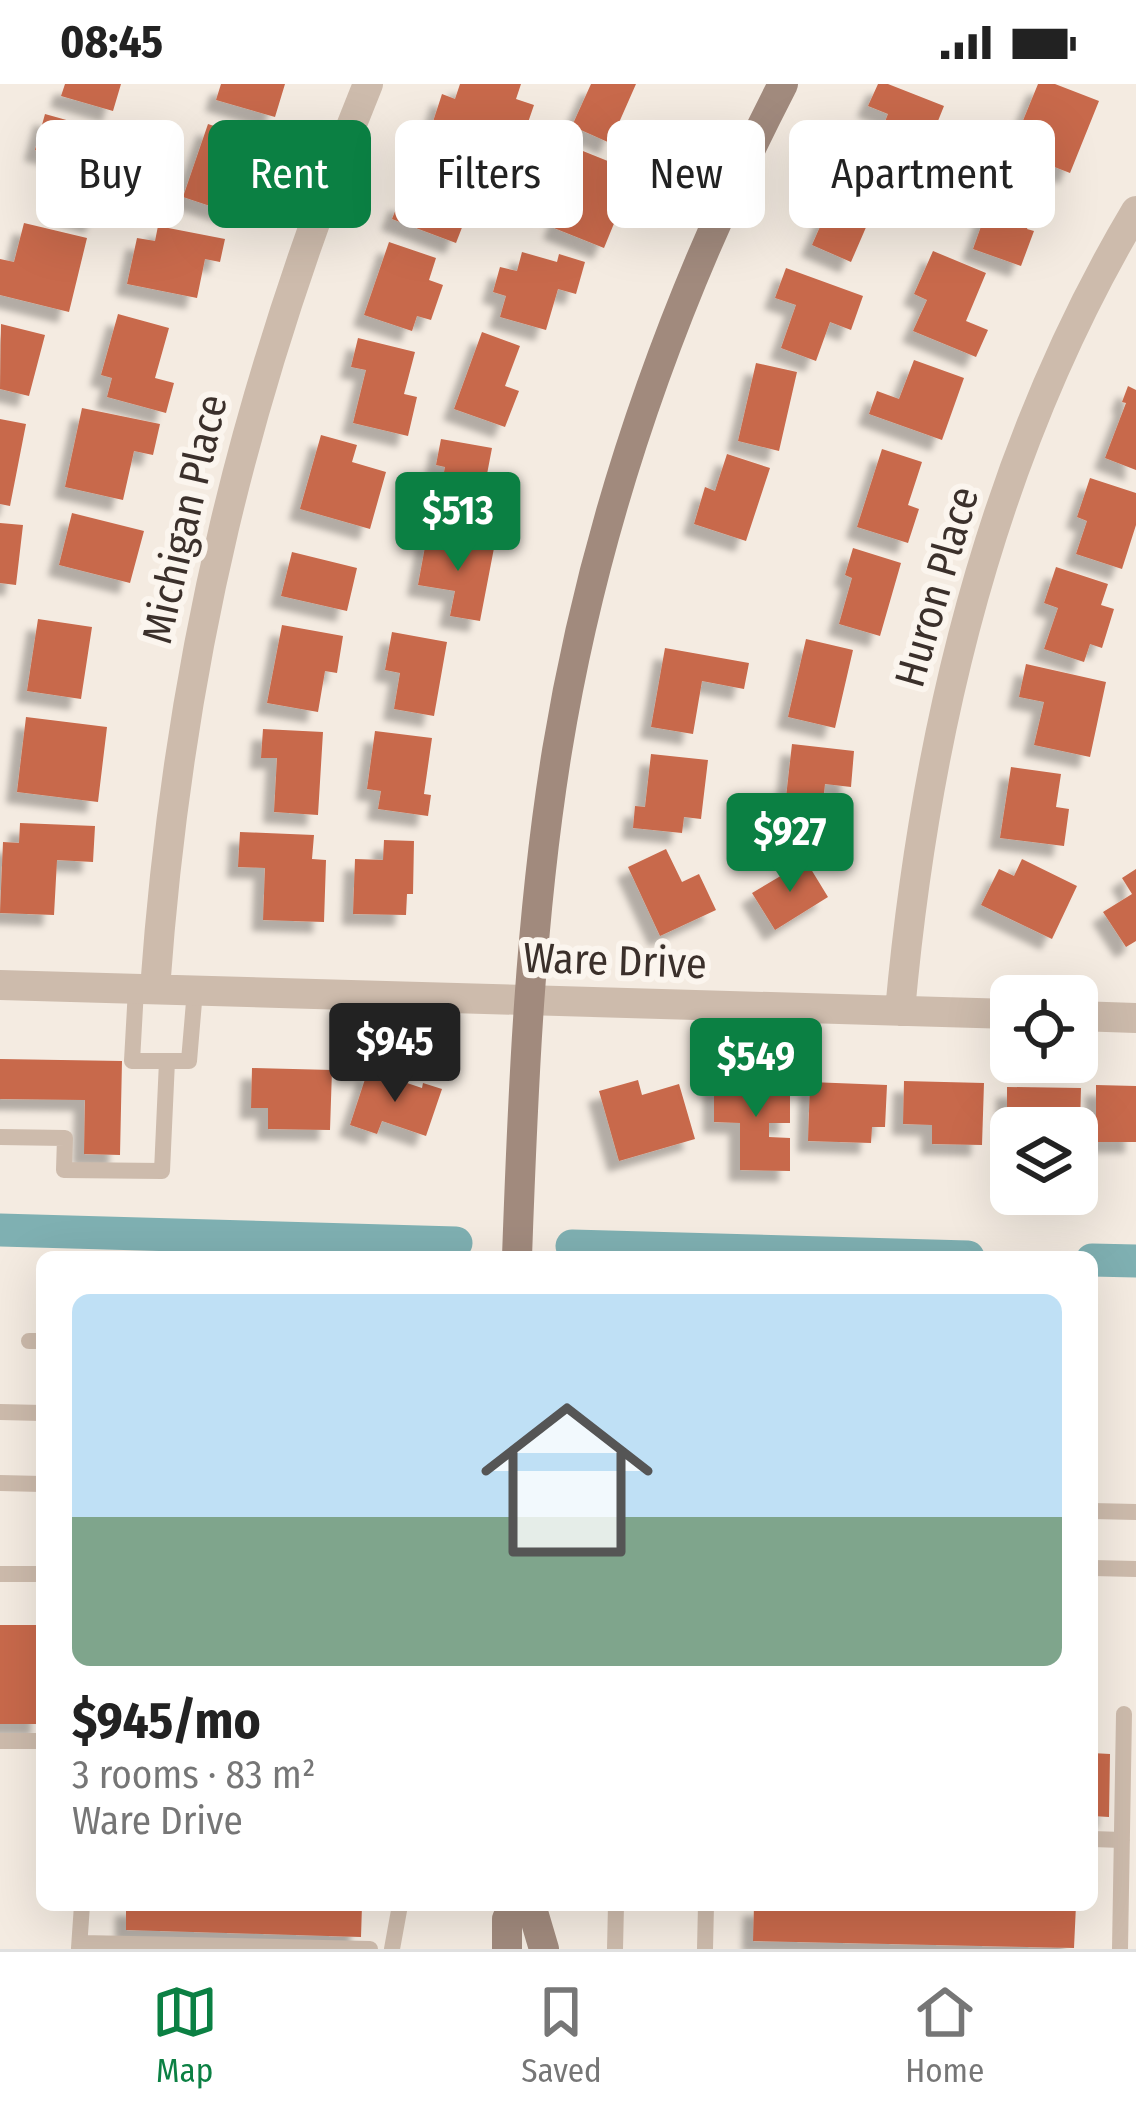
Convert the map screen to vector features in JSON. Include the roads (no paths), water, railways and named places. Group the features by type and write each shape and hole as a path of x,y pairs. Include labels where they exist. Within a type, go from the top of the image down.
{"street":[{"name":"Michigan Place","path":"146,989 196,647 224,514 290,286 368,84"},
{"path":"517,1251 528,1000 540,874 557,749 605,534 642,413 697,266 783,84"},
{"name":"Huron Place","path":"900,1011 918,843 967,618 1043,401 1136,211"},
{"name":"Ware Drive","path":"0,985 990,1013"},
{"path":"1098,1017 1136,1018"},
{"path":"507,1949 511,1911"},
{"path":"533,1911 544,1949"}],"lane":[{"path":"146,989 132,1061 189,1061 195,991"},
{"path":"0,1137 65,1138 64,1171 162,1172 167,1061"},
{"path":"0,1412 36,1413"},
{"path":"0,1483 36,1484"},
{"path":"1098,1510 1136,1512"},
{"path":"1098,1568 1136,1570"},
{"path":"0,1574 36,1574"},
{"path":"1124,1714 1125,1937"},
{"path":"0,1741 36,1742"},
{"path":"1098,1839 1122,1840"},
{"path":"82,1911 80,1946 370,1949"},
{"path":"392,1949 399,1911"},
{"path":"615,1949 616,1911"},
{"path":"705,1949 706,1911"}],"waterway":[{"path":"0,1230 456,1243"},
{"path":"572,1246 752,1251"},
{"path":"1098,1260 1136,1261"}]}
